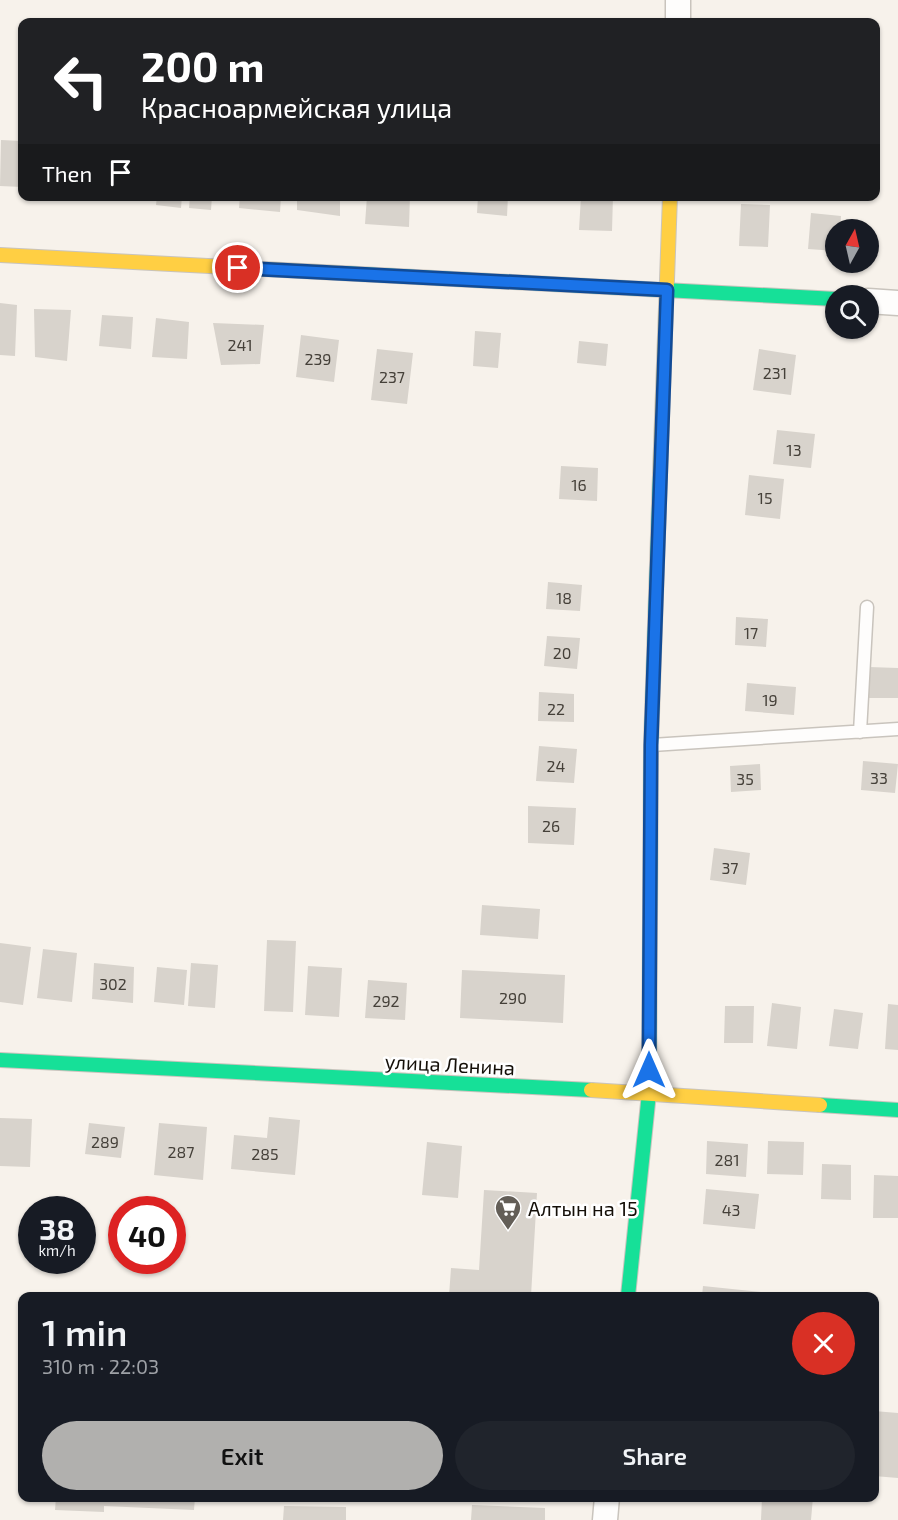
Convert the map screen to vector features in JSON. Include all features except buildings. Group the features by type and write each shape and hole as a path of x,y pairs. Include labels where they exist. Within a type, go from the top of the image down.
{"street":[{"path":"678,0 678,18"},
{"path":"628,1292 649,1093 651,745 670,201"},
{"path":"0,255 825,298"},
{"path":"879,302 898,303"},
{"name":"улица Ленина","path":"0,1060 649,1093 898,1110"},
{"path":"605,1520 607,1502"}],"lane":[{"path":"860,732 867,607"},
{"path":"651,745 898,729"}],"traffic: fast":[{"path":"340,273 825,298"},
{"path":"628,1292 649,1093 651,745 660,475"},
{"path":"0,1060 591,1090"},
{"path":"820,1105 898,1110"}],"traffic: slow":[{"path":"660,475 670,201"},
{"path":"0,255 340,273"},
{"path":"591,1090 820,1105"}],"place":[{"name":"Алтын на 15","path":"508,1231"}],"route":[{"path":"238,268 667,290 651,745 649,1070"}]}
